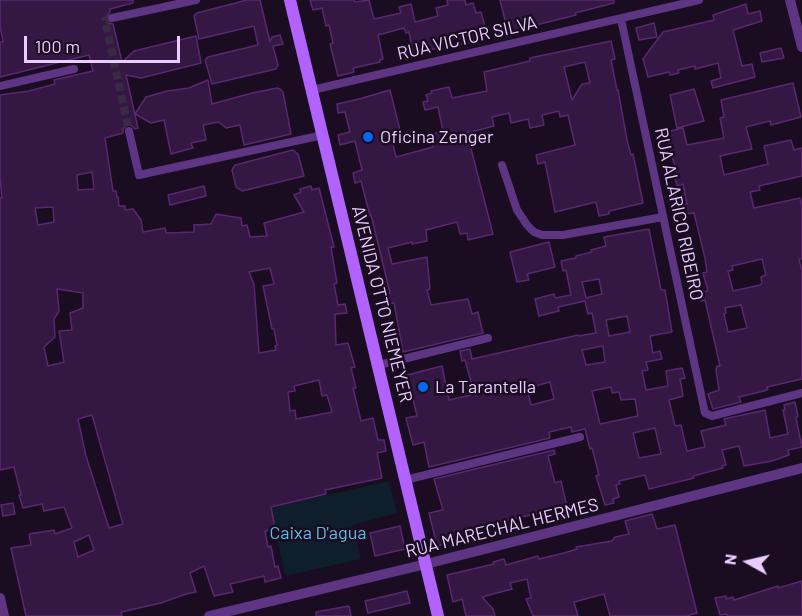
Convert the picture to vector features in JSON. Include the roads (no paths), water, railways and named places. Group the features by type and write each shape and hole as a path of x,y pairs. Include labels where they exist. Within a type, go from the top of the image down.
{"main road":[{"name":"AVENIDA OTTO NIEMEYER","path":"290,0 379,365 437,616"}],"street":[{"path":"112,18 196,0"},
{"name":"RUA VICTOR SILVA","path":"312,90 699,0"},
{"path":"790,0 802,46"},
{"name":"RUA ALARICO RIBEIRO","path":"621,19 704,411 707,415 712,416 802,393"},
{"path":"0,86 74,69"},
{"path":"129,131 139,175 323,135"},
{"path":"502,165 517,210 534,232 543,235 563,235 663,217"},
{"path":"379,365 488,338"},
{"path":"405,480 580,437"},
{"name":"RUA MARECHAL HERMES","path":"209,616 426,564 802,468"},
{"path":"0,598 4,616"}],"tunnel":[{"path":"112,18 105,20 129,131"}],"place":[{"name":"Oficina Zenger","path":"368,137"},
{"name":"La Tarantella","path":"423,387"}],"park label":[{"name":"Caixa D'agua","path":"318,533"}]}
